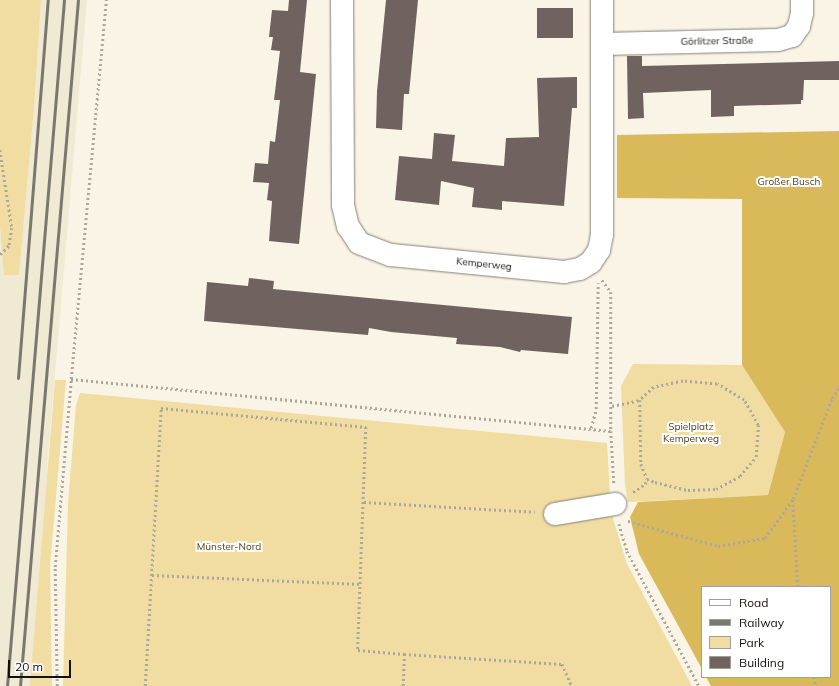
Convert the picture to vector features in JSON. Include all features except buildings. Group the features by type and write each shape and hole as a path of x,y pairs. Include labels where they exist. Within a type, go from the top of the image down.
{"street":[{"name":"Kemperweg","path":"342,0 343,205 348,226 359,243 391,255 564,272 580,269 592,262 599,250 602,234 602,0"},
{"name":"Görlitzer Straße","path":"602,44 778,40 792,36 799,26 802,13 802,0"},
{"path":"555,514 616,511"}],"path":[{"path":"57,686 55,567 106,0"},
{"path":"0,150 12,228 9,246 0,255"},
{"path":"598,274 611,292 611,431 616,511 627,551 699,686"},
{"path":"591,428 596,409 598,280"},
{"path":"71,379 611,431"},
{"path":"612,406 640,400 654,388 683,381 717,384 744,400 758,425 756,457 740,476 716,489 688,490 647,479 641,464 640,400"},
{"path":"616,511 718,546 765,538 793,499 832,398 839,388"},
{"path":"146,686 161,408 366,428 358,650 562,664 572,686"},
{"path":"793,499 798,586"},
{"path":"364,502 555,514"},
{"path":"152,575 361,584"},
{"path":"403,686 404,654"}],"shaded area":[{"path":"41,0 87,0 48,457 36,686 0,686 0,227 4,275 19,275 34,108"}],"green space":[{"path":"0,0 41,0 34,108 19,275 4,275 0,227"},
{"name":"Großer Busch","path":"839,131 839,686 711,686 707,678 831,678 831,586 701,586 701,667 639,554 630,517 638,502 768,495 785,432 742,365 742,199 617,198 617,135"},
{"name":"Spielplatz Kemperweg","path":"633,364 742,365 785,432 768,495 628,502 625,485 621,386"},
{"path":"55,380 66,380 50,567 52,686 30,686"},
{"name":"Münster-Nord","path":"80,393 607,443 611,512 627,564 692,686 63,686 68,503 76,405"}],"railway":[{"path":"18,378 48,0"},
{"path":"7,686 64,0"},
{"path":"20,686 78,0"}]}
